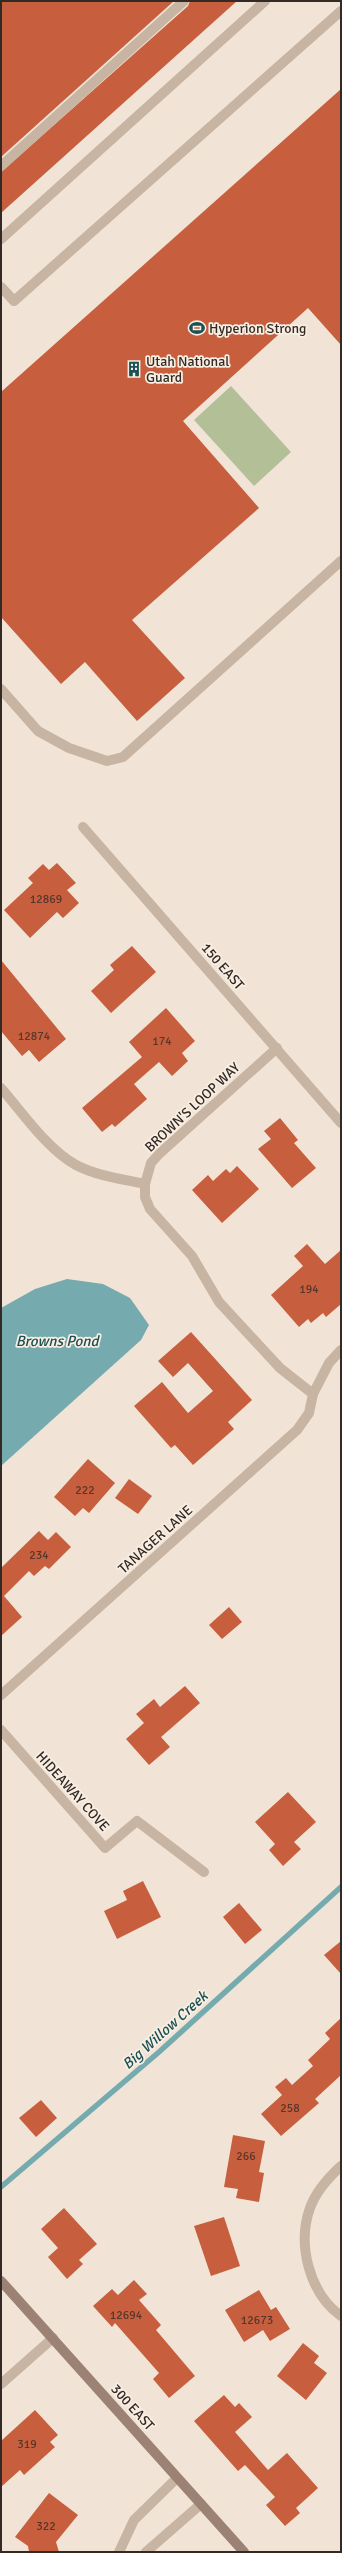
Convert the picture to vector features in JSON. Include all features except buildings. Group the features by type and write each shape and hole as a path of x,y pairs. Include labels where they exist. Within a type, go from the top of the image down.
{"main road":[{"name":"300 EAST","path":"1,2281 244,2552"}],"street":[{"path":"1,166 184,1"},
{"path":"1,239 265,1"},
{"path":"1,287 14,300 341,11"},
{"path":"1,689 38,731 69,748 107,761 123,757 341,561"},
{"name":"150 EAST","path":"83,827 341,1123"},
{"name":"BROWN'S LOOP WAY","path":"277,1048 158,1154 151,1163 145,1184 146,1197 150,1209 192,1256 219,1302 280,1368 313,1394"},
{"path":"1,1088 58,1152 76,1165 96,1173 145,1184"},
{"name":"TANAGER LANE","path":"1,1695 297,1430 309,1413 313,1394 330,1362 341,1350"},
{"name":"HIDEAWAY COVE","path":"1,1730 105,1848 137,1821 204,1872"},
{"path":"341,2166 325,2182 310,2208 305,2242 307,2262 313,2280 322,2297 341,2316"},
{"path":"1,2384 53,2338"},
{"path":"119,2552 134,2520 177,2478"},
{"path":"146,2552 201,2504"}],"green space":[{"path":"231,386 291,452 254,486 194,420"}],"water":[{"name":"Browns Pond","path":"67,1279 103,1284 130,1298 149,1325 141,1340 1,1466 1,1308 35,1289"}],"waterway":[{"name":"Big Willow Creek","path":"1,2187 159,2052 341,1887"}],"place":[{"name":"Hyperion Strong","path":"197,328"},
{"name":"Utah National Guard","path":"134,369"}]}
